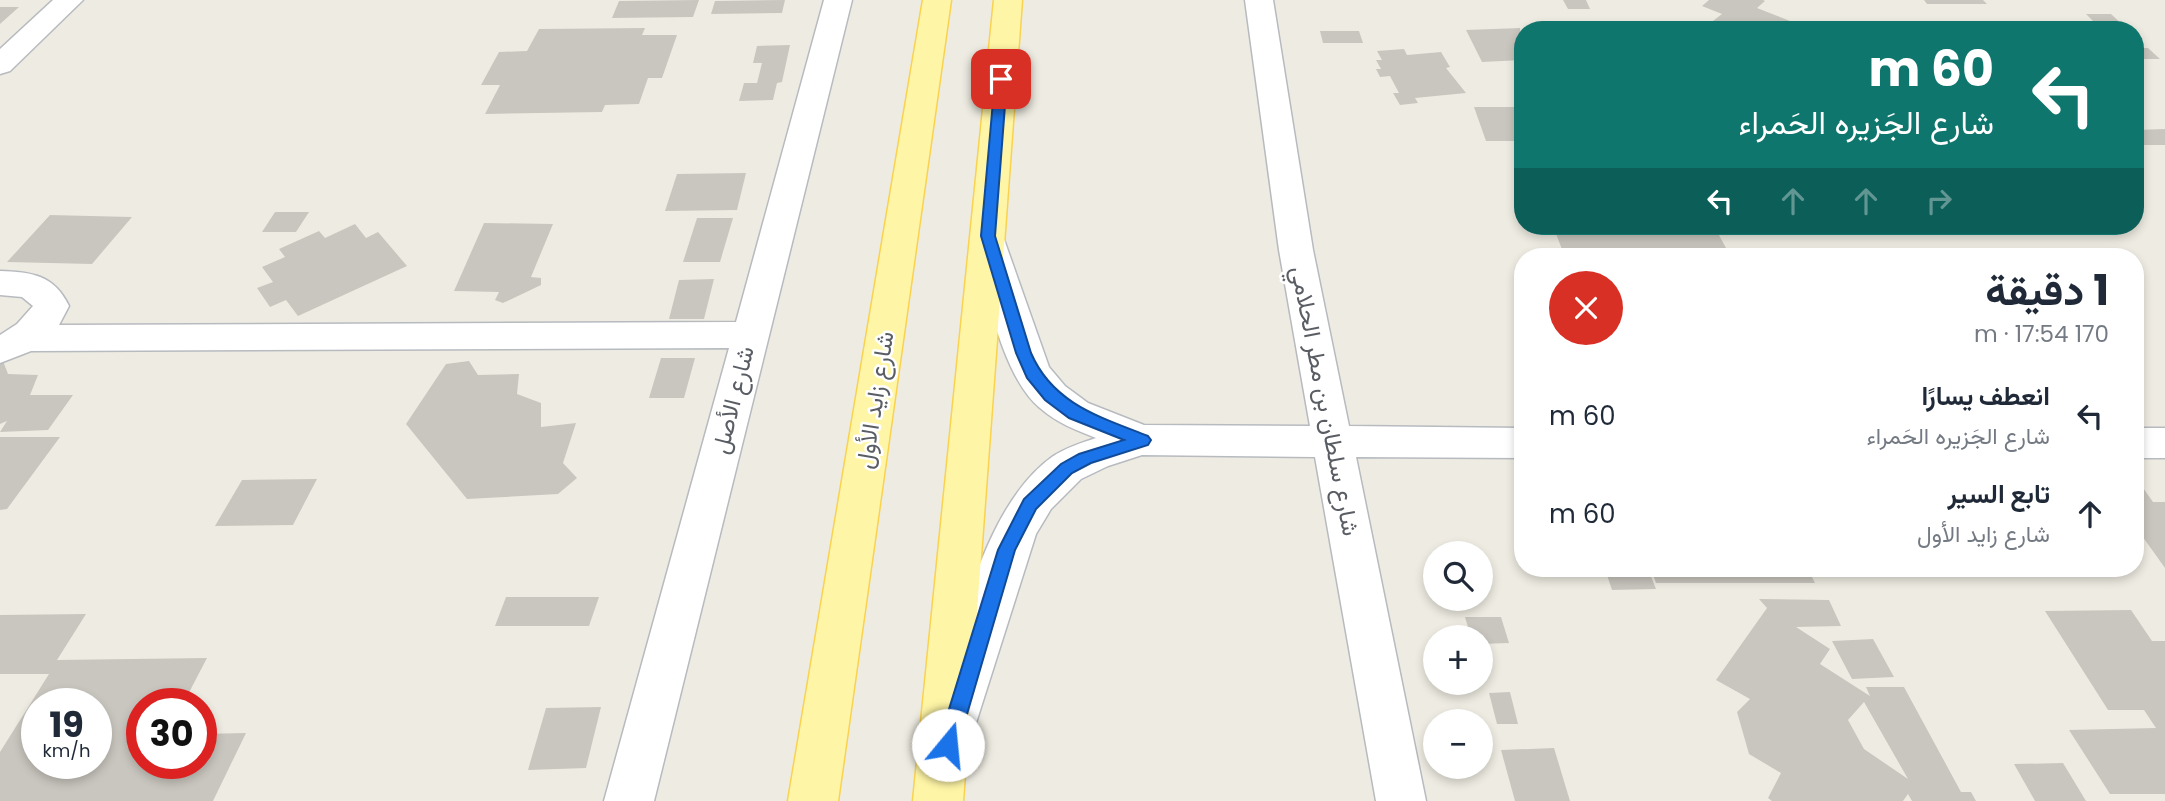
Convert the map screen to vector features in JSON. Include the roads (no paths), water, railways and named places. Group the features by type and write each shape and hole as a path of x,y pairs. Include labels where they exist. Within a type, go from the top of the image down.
{"main road":[{"name":"شارع زايد الأول","path":"813,801 937,0"},
{"path":"939,785 1008,0"}],"street":[{"path":"0,65 69,0"},
{"name":"شارع الأصل","path":"629,801 838,0"},
{"name":"شارع سلطان بن مطر الحلامي","path":"1259,0 1296,250 1401,801"},
{"path":"988,236 1033,374 1051,396 1074,413 1143,440"},
{"path":"0,284 31,287 48,297 51,306 47,316 12,344"},
{"path":"12,344 750,335"},
{"path":"939,785 1007,550 1030,504 1066,468 1085,458 1143,440 1514,443"},
{"path":"2144,443 2165,443"}]}
